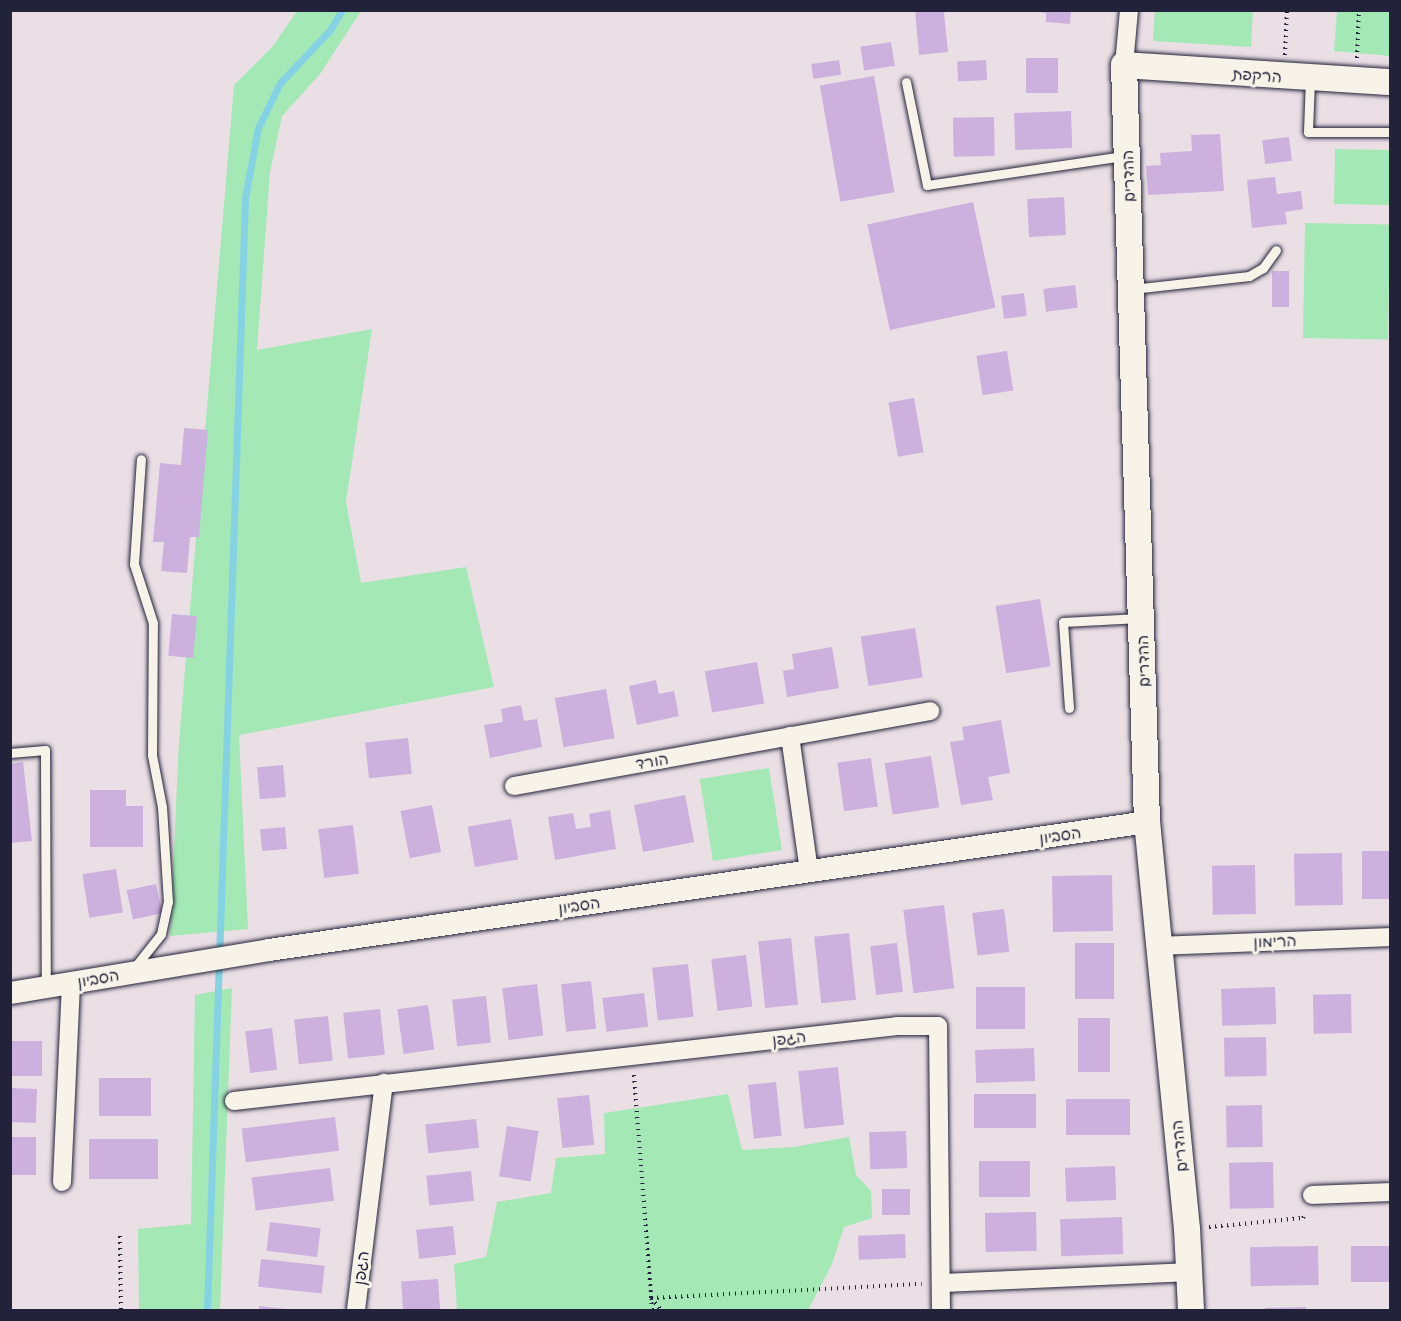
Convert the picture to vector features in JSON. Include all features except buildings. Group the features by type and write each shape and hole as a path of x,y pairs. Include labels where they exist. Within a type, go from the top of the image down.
{"main road":[{"name":"הרקפת","path":"1124,65 1284,77 1390,81"},
{"name":"ההדרים","path":"1124,65 1148,822 1187,1229 1191,1311"}],"street":[{"name":"ההדרים","path":"1124,65 1129,10"},
{"name":"הורד","path":"514,786 930,711"},
{"path":"790,736 809,872"},
{"name":"הסביון","path":"10,993 242,954 1148,822"},
{"name":"הרימון","path":"1159,945 1390,937"},
{"path":"62,1182 71,982"},
{"name":"הגפן","path":"234,1101 897,1026 938,1026 941,1311"},
{"name":"הגפן","path":"356,1311 384,1083"},
{"path":"1312,1195 1390,1192"},
{"path":"941,1283 1188,1272"}],"lane":[{"path":"1310,78 1308,132 1390,132"},
{"path":"906,82 927,185 1127,155"},
{"path":"1132,289 1249,276 1263,268 1276,250"},
{"path":"130,972 161,934 168,902 162,807 152,755 153,623 134,564 141,459"},
{"path":"1069,708 1063,622 1142,618"},
{"path":"10,753 45,750 46,987"}],"path":[{"path":"1284,77 1287,10"},
{"path":"1356,81 1359,10"},
{"path":"633,1056 652,1311"},
{"path":"1187,1229 1303,1218 1312,1195"},
{"path":"120,1236 121,1311"},
{"path":"651,1298 941,1283"},
{"path":"651,1298 661,1311"}],"green space":[{"path":"1155,10 1253,11 1251,47 1153,41"},
{"path":"297,11 361,11 320,74 282,116 270,172 257,350 372,329 346,502 361,583 466,567 494,687 239,735 248,929 170,936 179,741 234,85 273,46"},
{"path":"1337,11 1390,11 1390,56 1334,51"},
{"path":"1335,149 1390,150 1389,205 1334,204"},
{"path":"1305,223 1390,224 1388,339 1303,338"},
{"path":"769,768 782,850 713,861 700,779"},
{"path":"232,988 220,1310 139,1310 138,1229 191,1224 195,995"},
{"path":"728,1094 742,1150 794,1147 849,1137 856,1175 871,1191 872,1218 844,1227 832,1264 808,1310 457,1310 454,1264 486,1257 497,1202 551,1193 556,1158 605,1154 604,1113"}],"waterway":[{"path":"207,1310 245,198 258,128 280,83 330,30 342,10"}]}
